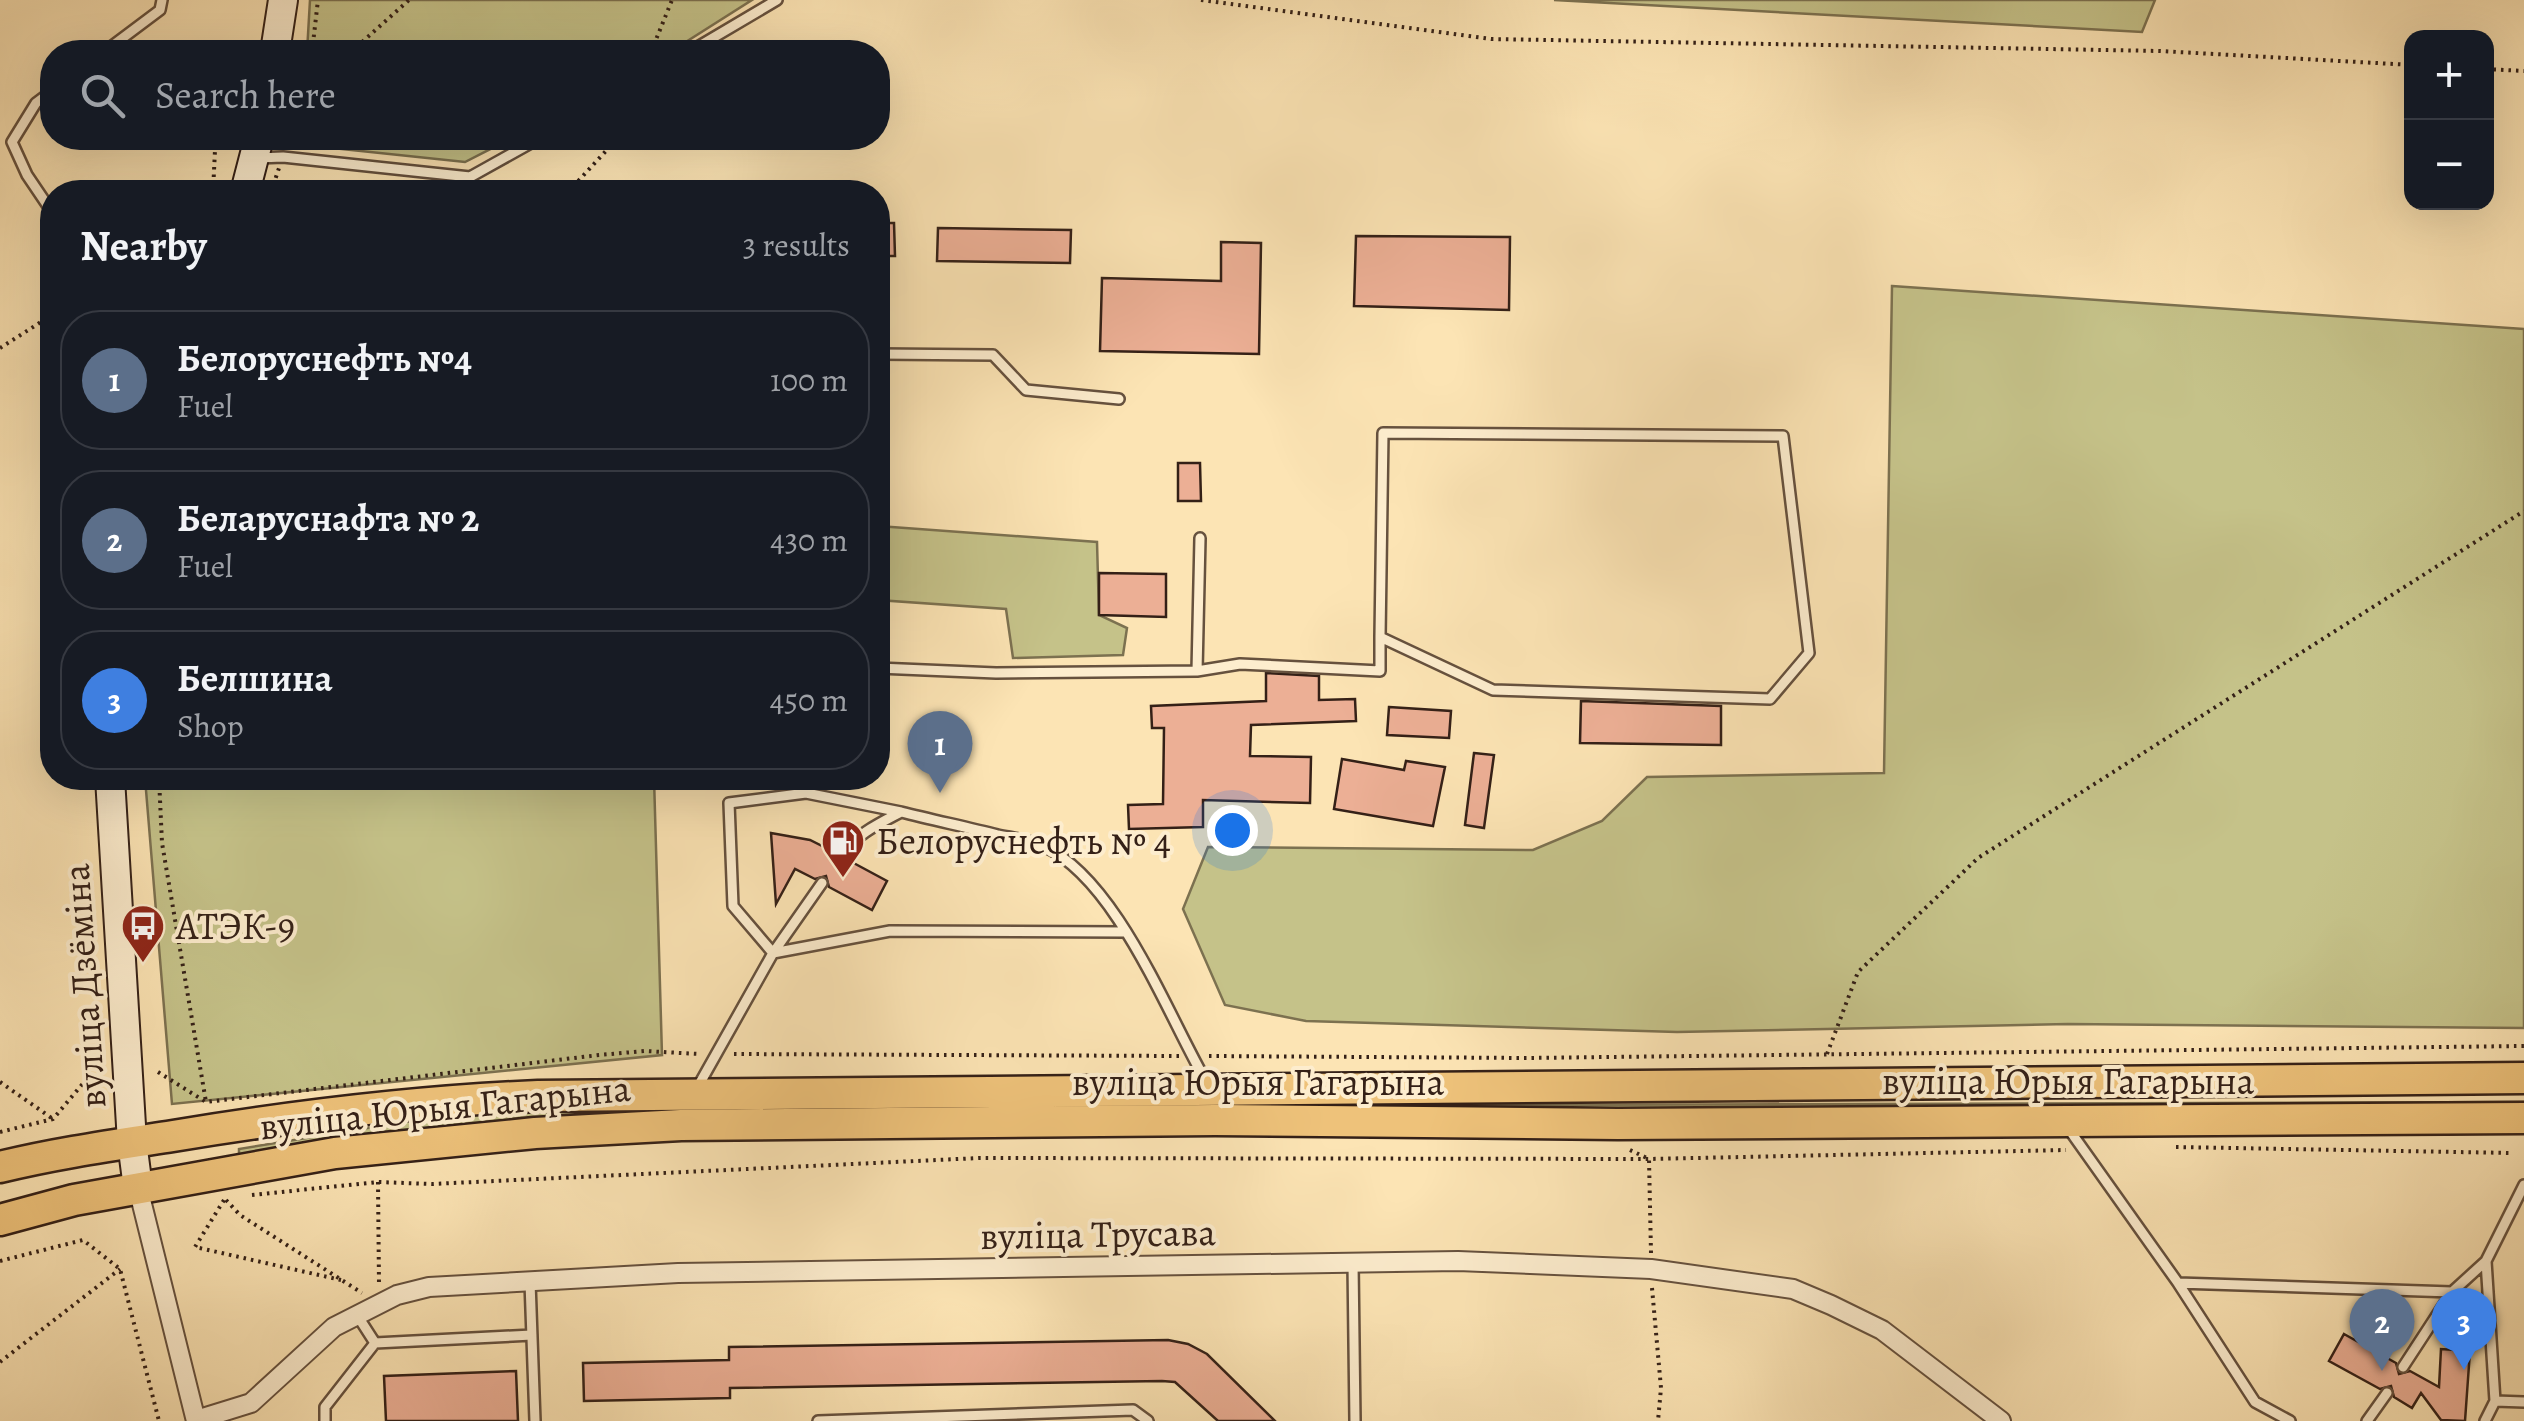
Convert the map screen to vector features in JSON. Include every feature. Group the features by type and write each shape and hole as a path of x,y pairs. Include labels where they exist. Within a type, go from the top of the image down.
{"main road":[{"path":"277,40 283,0"},
{"path":"249,180 257,150"},
{"name":"вуліца Дзёміна","path":"111,790 138,1188"},
{"name":"вуліца Юрыя Гагарына","path":"0,1168 62,1152 440,1100 695,1092 2524,1078"},
{"name":"вуліца Юрыя Гагарына","path":"0,1220 74,1200 336,1153 535,1133 681,1126 1195,1120 1618,1124 2065,1136 2524,1118"}],"street":[{"path":"138,1188 196,1421"},
{"name":"вуліца Трусава","path":"196,1421 251,1403 334,1327 398,1295 429,1287 678,1272 1458,1261 1651,1269 1793,1289 1882,1330 2001,1421"}],"lane":[{"path":"120,40 160,10 162,0"},
{"path":"709,40 777,0"},
{"path":"40,100 12,142 40,195"},
{"path":"263,150 282,157 470,177 518,150"},
{"path":"890,354 994,355 1026,390 1119,399"},
{"path":"890,669 996,673 1197,672 1240,664 1380,670 1380,637 1383,433 1783,436 1810,654 1770,699 1493,690 1380,637"},
{"path":"1197,672 1200,538"},
{"path":"773,954 733,906 729,803 806,793 1042,845 1090,883 1126,932 1211,1090"},
{"path":"841,856 848,845 873,826 901,812"},
{"path":"695,1092 773,954 822,883"},
{"path":"773,954 890,931 1126,932"},
{"path":"2065,1136 2178,1282 2255,1402 2290,1421"},
{"path":"2403,1367 2452,1292 2486,1261 2524,1185"},
{"path":"2486,1261 2495,1401 2486,1421"},
{"path":"1353,1263 1354,1421"},
{"path":"534,1421 532,1334 538,1278"},
{"path":"2178,1282 2452,1292"},
{"path":"357,1315 375,1344"},
{"path":"326,1421 325,1407 375,1344 532,1334"},
{"path":"2367,1421 2387,1393"},
{"path":"2495,1401 2524,1402"},
{"path":"818,1421 1134,1410 1148,1421"}],"path":[{"path":"313,40 318,0"},
{"path":"364,40 409,0"},
{"path":"656,40 672,0"},
{"path":"1200,0 1491,40 2160,51 2404,65"},
{"path":"2494,69 2524,71"},
{"path":"214,180 215,150"},
{"path":"579,180 607,150"},
{"path":"0,348 40,323"},
{"path":"1826,1054 1858,972 1978,858 2524,511"},
{"path":"160,790 162,843 206,1102"},
{"path":"158,1072 206,1102 645,1051 1526,1058 2524,1046"},
{"path":"0,1132 52,1119 85,1081"},
{"path":"0,1082 52,1119"},
{"path":"244,1196 378,1182 452,1183 979,1158 1649,1160 2065,1136"},
{"path":"2167,1147 2512,1153"},
{"path":"378,1182 379,1304"},
{"path":"220,1192 240,1215 379,1304"},
{"path":"225,1198 195,1247 341,1280"},
{"path":"0,1260 84,1240 120,1268 160,1421"},
{"path":"0,1362 120,1268"}],"shaded area":[{"path":"310,0 752,0 689,40 308,40"},
{"path":"1554,0 2155,0 2142,32"},
{"path":"351,150 488,150 465,162"},
{"path":"1892,286 2524,329 2524,1028 2068,1024 1677,1032 1306,1021 1225,1005 1183,909 1208,847 1533,850 1602,821 1647,777 1884,773"},
{"path":"890,527 1097,542 1099,615 1127,628 1123,655 1013,658 1006,609 890,601"},
{"path":"146,790 654,790 662,1055 172,1104"},
{"path":"2524,1102 2524,1107 633,1113 455,1126 239,1157 239,1149 454,1114 568,1108"}],"building":[{"path":"890,223 894,223 895,256 890,256"},
{"path":"938,228 1071,230 1070,263 937,261"},
{"path":"1356,236 1510,237 1509,310 1354,306"},
{"path":"1221,242 1261,243 1259,354 1100,351 1102,278 1221,281"},
{"path":"1178,463 1200,463 1201,501 1178,501"},
{"path":"1099,573 1166,574 1166,617 1099,615"},
{"path":"1266,673 1319,676 1319,700 1355,699 1356,721 1251,725 1250,756 1311,757 1310,803 1203,800 1203,827 1129,829 1128,805 1163,804 1164,728 1152,728 1151,706 1266,701"},
{"path":"1581,701 1721,706 1721,745 1580,743"},
{"path":"1389,707 1451,711 1449,738 1387,735"},
{"path":"1474,753 1494,755 1484,828 1465,825"},
{"path":"1342,759 1404,770 1406,761 1445,767 1433,826 1334,809"},
{"path":"771,833 810,840 834,852 837,863 848,860 887,881 872,910 829,887 826,876 815,879 795,869 776,904"},
{"path":"2344,1334 2396,1363 2399,1374 2410,1371 2439,1387 2441,1349 2470,1351 2465,1421 2441,1420 2421,1393 2412,1408 2394,1397 2391,1386 2380,1389 2329,1361"},
{"path":"1168,1340 1207,1354 1275,1421 1218,1421 1175,1382 1162,1381 730,1388 730,1398 584,1401 583,1363 729,1360 729,1347"},
{"path":"516,1371 518,1421 386,1421 384,1376"}],"place":[{"name":"Белоруснефть №4","path":"940,793"},
{"name":"Белоруснефть № 4","path":"843,879"},
{"name":"АТЭК-9","path":"143,964"},
{"name":"Белшина","path":"2464,1370"},
{"name":"Беларуснафта № 2","path":"2382,1371"}]}
